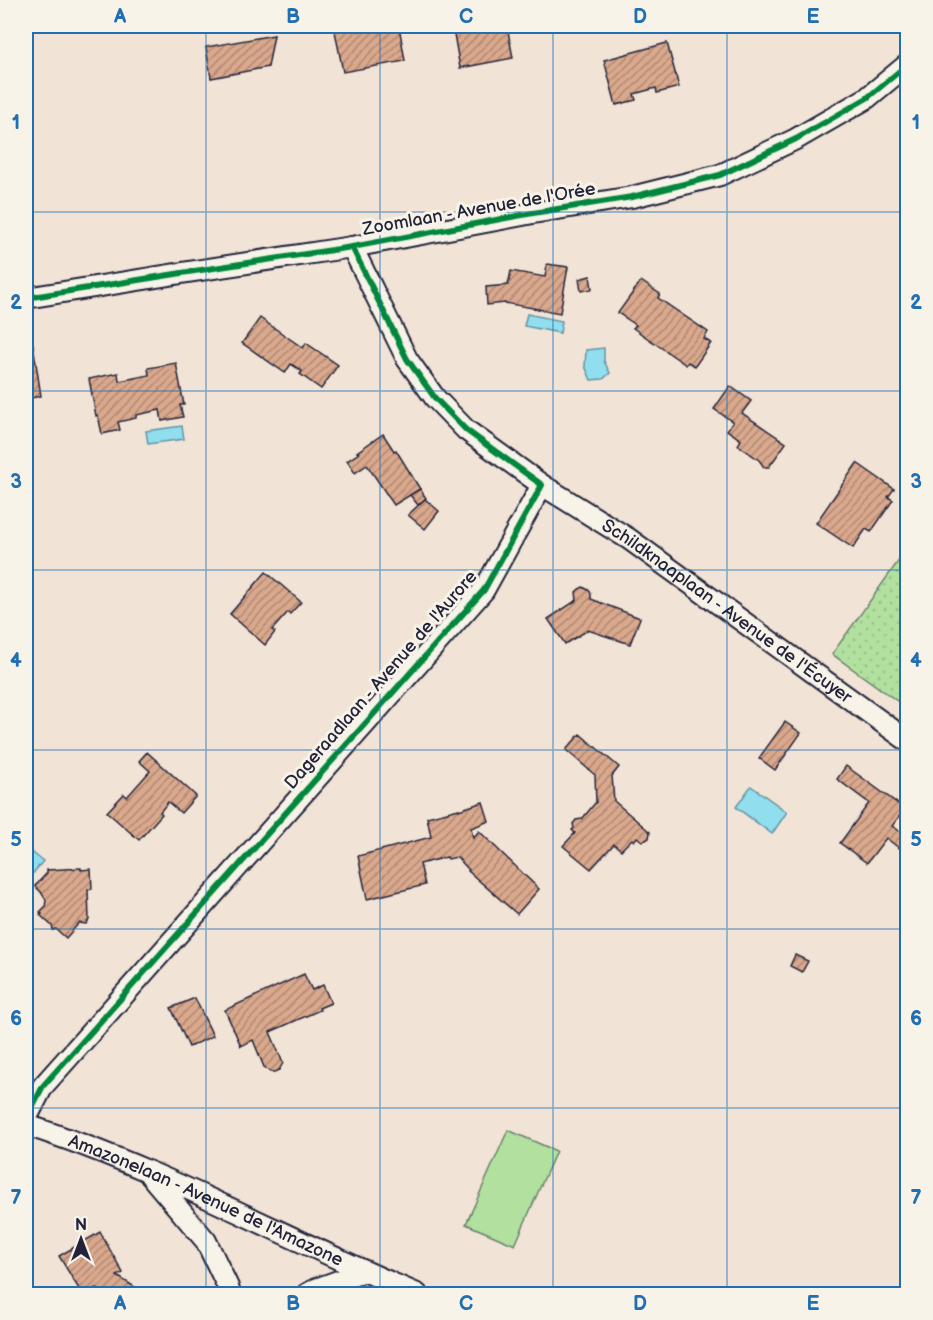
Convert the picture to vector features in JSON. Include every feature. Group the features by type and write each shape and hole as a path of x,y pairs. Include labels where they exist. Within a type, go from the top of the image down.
{"street":[{"name":"Zoomlaan - Avenue de l'Orée","path":"26,298 352,247 632,197 720,175 796,139 867,98 908,64"},
{"path":"352,247 407,359 435,398 466,429 542,485"},
{"name":"Schildknaaplaan - Avenue de l'Écuyer","path":"542,485 629,538 908,741"},
{"name":"Dageraadlaan - Avenue de l'Aurore","path":"26,1119 43,1086 484,590 542,485"},
{"name":"Amazonelaan - Avenue de l'Amazone","path":"26,1125 71,1139 145,1169 363,1272 417,1294"},
{"path":"145,1169 206,1240 230,1294"},
{"path":"308,1294 363,1272"}],"green space":[{"path":"907,549 907,708 832,654"},
{"path":"508,1130 556,1151 515,1245 466,1224"}],"water":[{"path":"527,314 562,321 560,333 524,326"},
{"path":"604,348 604,361 610,373 603,379 591,380 585,366 586,350"},
{"path":"182,426 184,439 148,444 146,431"},
{"path":"751,786 787,812 772,834 736,807"},
{"path":"29,850 43,861 26,882 26,853"}],"building":[{"path":"334,26 357,26 358,31 399,26 405,61 343,72"},
{"path":"507,26 513,58 460,68 454,34"},
{"path":"274,35 268,67 211,78 206,47"},
{"path":"667,43 679,87 657,93 656,88 634,94 636,100 616,105 604,60"},
{"path":"547,264 568,267 560,313 505,303 487,305 486,287 508,285 511,271 545,277"},
{"path":"590,276 592,289 581,291 579,279"},
{"path":"641,281 660,294 658,298 708,332 704,339 711,343 695,366 688,362 686,365 633,328 636,325 618,313"},
{"path":"260,318 303,348 306,343 338,365 321,389 300,374 302,371 291,364 285,373 242,343"},
{"path":"33,344 41,396 26,399 26,345"},
{"path":"176,363 184,405 180,405 183,417 162,421 160,410 136,415 136,418 118,422 120,430 102,434 89,379 118,373 119,381 149,375 148,368"},
{"path":"730,386 751,401 742,413 786,443 769,467 764,467 759,460 738,445 741,440 727,430 733,422 714,409"},
{"path":"383,434 394,451 396,450 420,489 394,505 367,465 355,473 347,461"},
{"path":"857,463 894,489 888,497 893,500 871,532 866,529 853,548 816,523"},
{"path":"420,489 426,498 418,505 410,495"},
{"path":"425,499 439,511 425,529 408,515"},
{"path":"266,572 301,602 290,614 288,612 272,630 275,632 265,645 230,614"},
{"path":"583,587 590,591 591,599 640,618 630,644 588,630 565,644 548,619 577,600 576,592"},
{"path":"785,722 801,733 775,770 759,758"},
{"path":"580,734 619,767 612,776 614,801 650,832 646,840 642,841 637,837 634,841 632,839 621,850 614,844 591,869 563,846 575,833 572,830 576,820 582,819 596,802 595,775 566,750"},
{"path":"147,752 196,796 181,813 168,802 160,812 162,814 139,840 107,812 124,794 127,797 150,771 139,761"},
{"path":"846,766 905,809 892,826 907,836 899,848 886,838 867,863 840,843 869,803 837,779"},
{"path":"483,802 489,821 471,828 473,838 479,831 539,889 517,914 468,871 457,857 448,859 447,857 420,864 425,885 367,899 358,856 431,837 427,817"},
{"path":"81,868 81,870 91,869 92,889 88,890 89,920 86,924 79,923 66,938 56,929 53,930 52,926 40,915 46,900 35,886 47,870"},
{"path":"795,955 808,961 802,972 790,966"},
{"path":"304,974 312,990 323,985 331,1003 270,1032 283,1063 279,1070 270,1072 264,1067 253,1040 241,1046 225,1010"},
{"path":"195,998 213,1036 189,1047 171,1008"},
{"path":"100,1232 123,1273 117,1276 146,1294 104,1294 96,1288 82,1294 59,1256"}],"cycle path":[{"path":"26,298 352,247 632,197 720,175 796,139 867,98 908,64"},
{"path":"26,1119 43,1086 484,590 542,485 466,430 435,398 407,359 352,247"}]}
